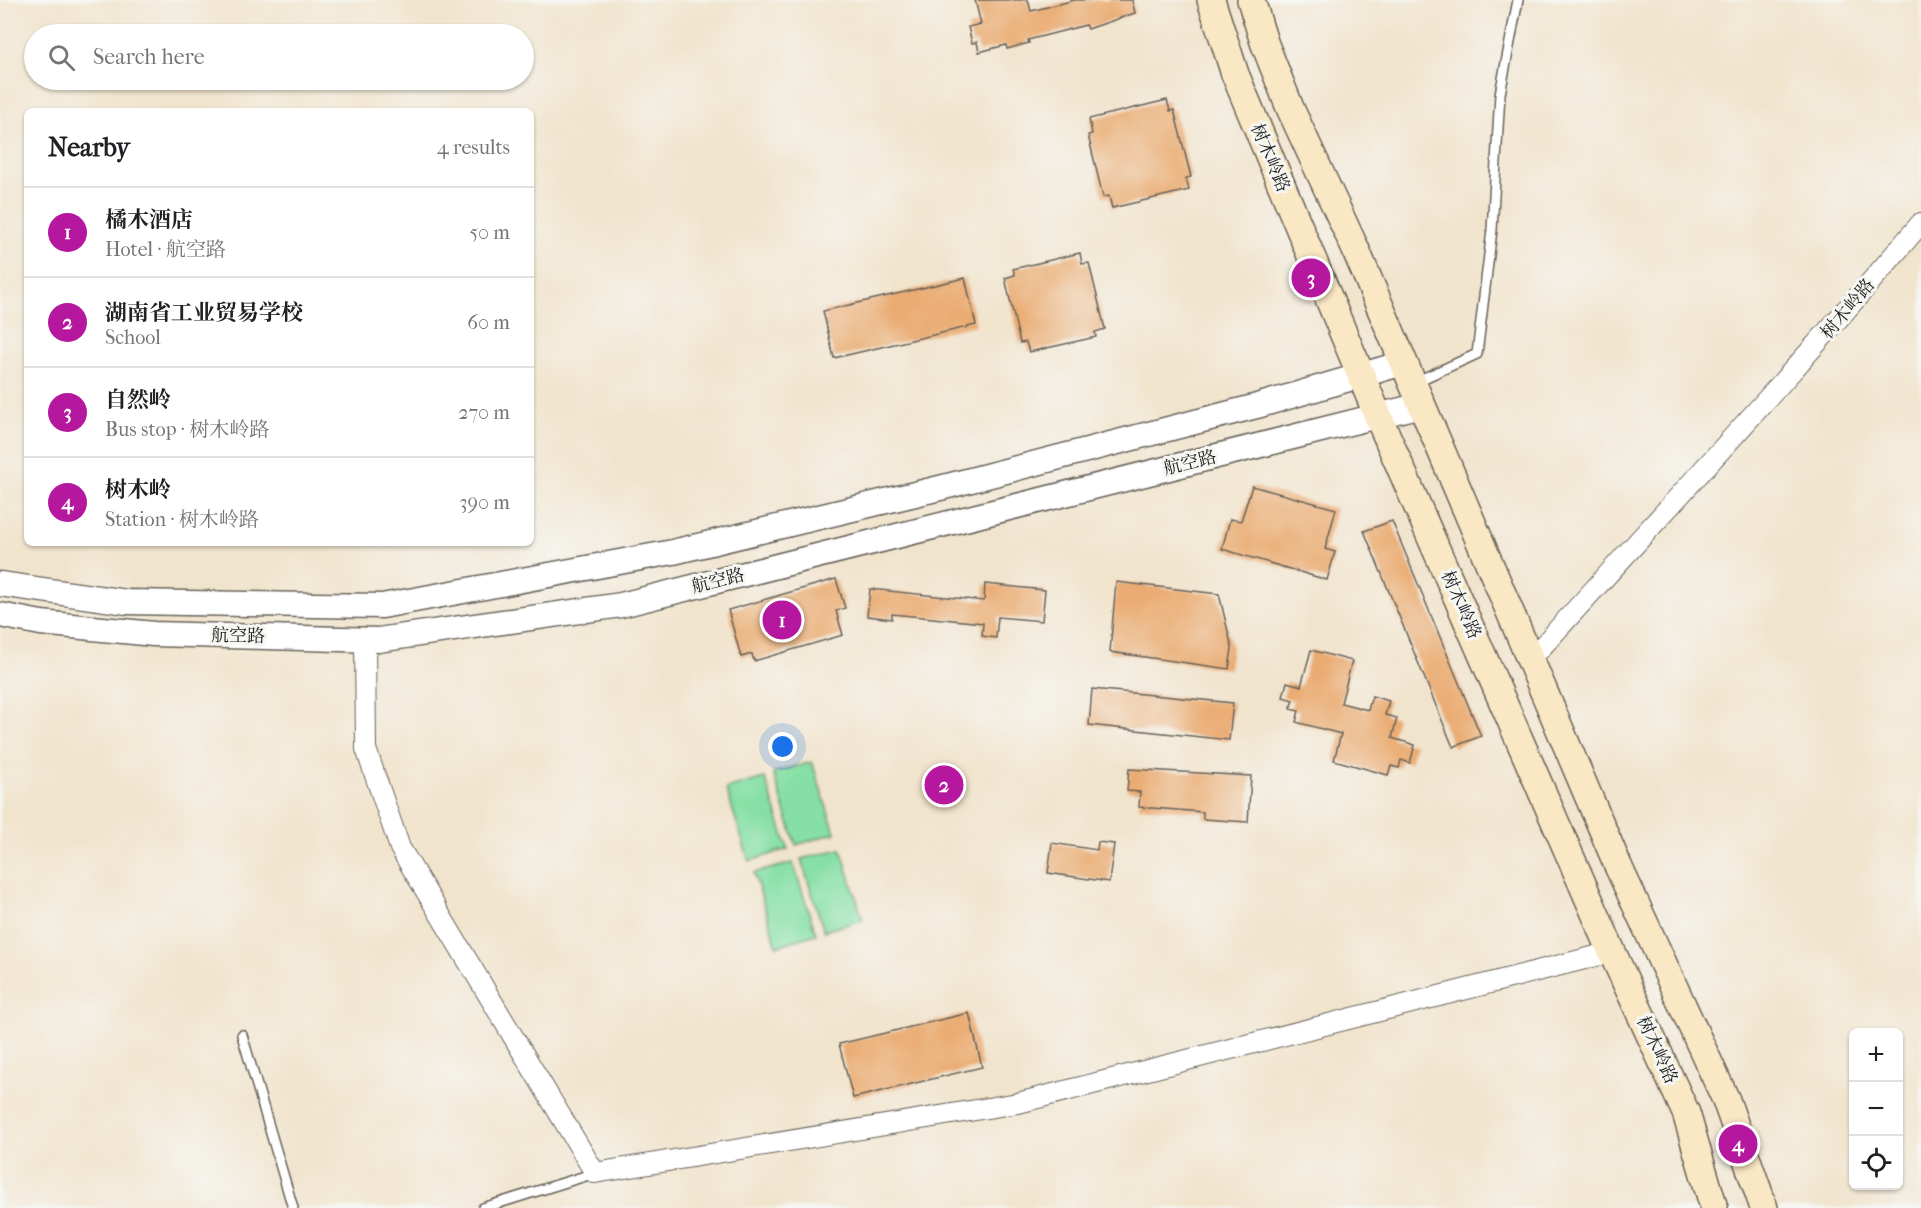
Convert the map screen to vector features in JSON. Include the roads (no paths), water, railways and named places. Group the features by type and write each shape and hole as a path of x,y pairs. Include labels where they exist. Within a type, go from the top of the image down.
{"main road":[{"name":"树木岭路","path":"1211,0 1235,74 1378,416 1612,952 1686,1113 1710,1202"},
{"path":"1251,0 1264,42 1290,108 1355,248 1619,868 1726,1100 1766,1204"}],"street":[{"name":"树木岭路","path":"1530,660 1724,444 1826,336 1921,223"},
{"name":"航空路","path":"0,584 35,591 127,602 382,606 673,552 951,485 1257,406 1361,374 1412,384"},
{"name":"航空路","path":"0,615 41,623 154,634 371,640 621,605 1378,416 1412,384"},
{"path":"35,591 41,623"},
{"path":"382,606 371,640 366,750 400,848 594,1173 1018,1103 1612,952"}],"lane":[{"path":"1412,384 1477,354 1492,230 1500,94 1518,0"},
{"path":"242,1035 293,1208"},
{"path":"483,1208 594,1173"}],"place":[{"name":"自然岭","path":"1311,278"},
{"name":"橘木酒店","path":"782,620"},
{"name":"湖南省工业贸易学校","path":"944,785"},
{"name":"树木岭","path":"1738,1144"}]}
